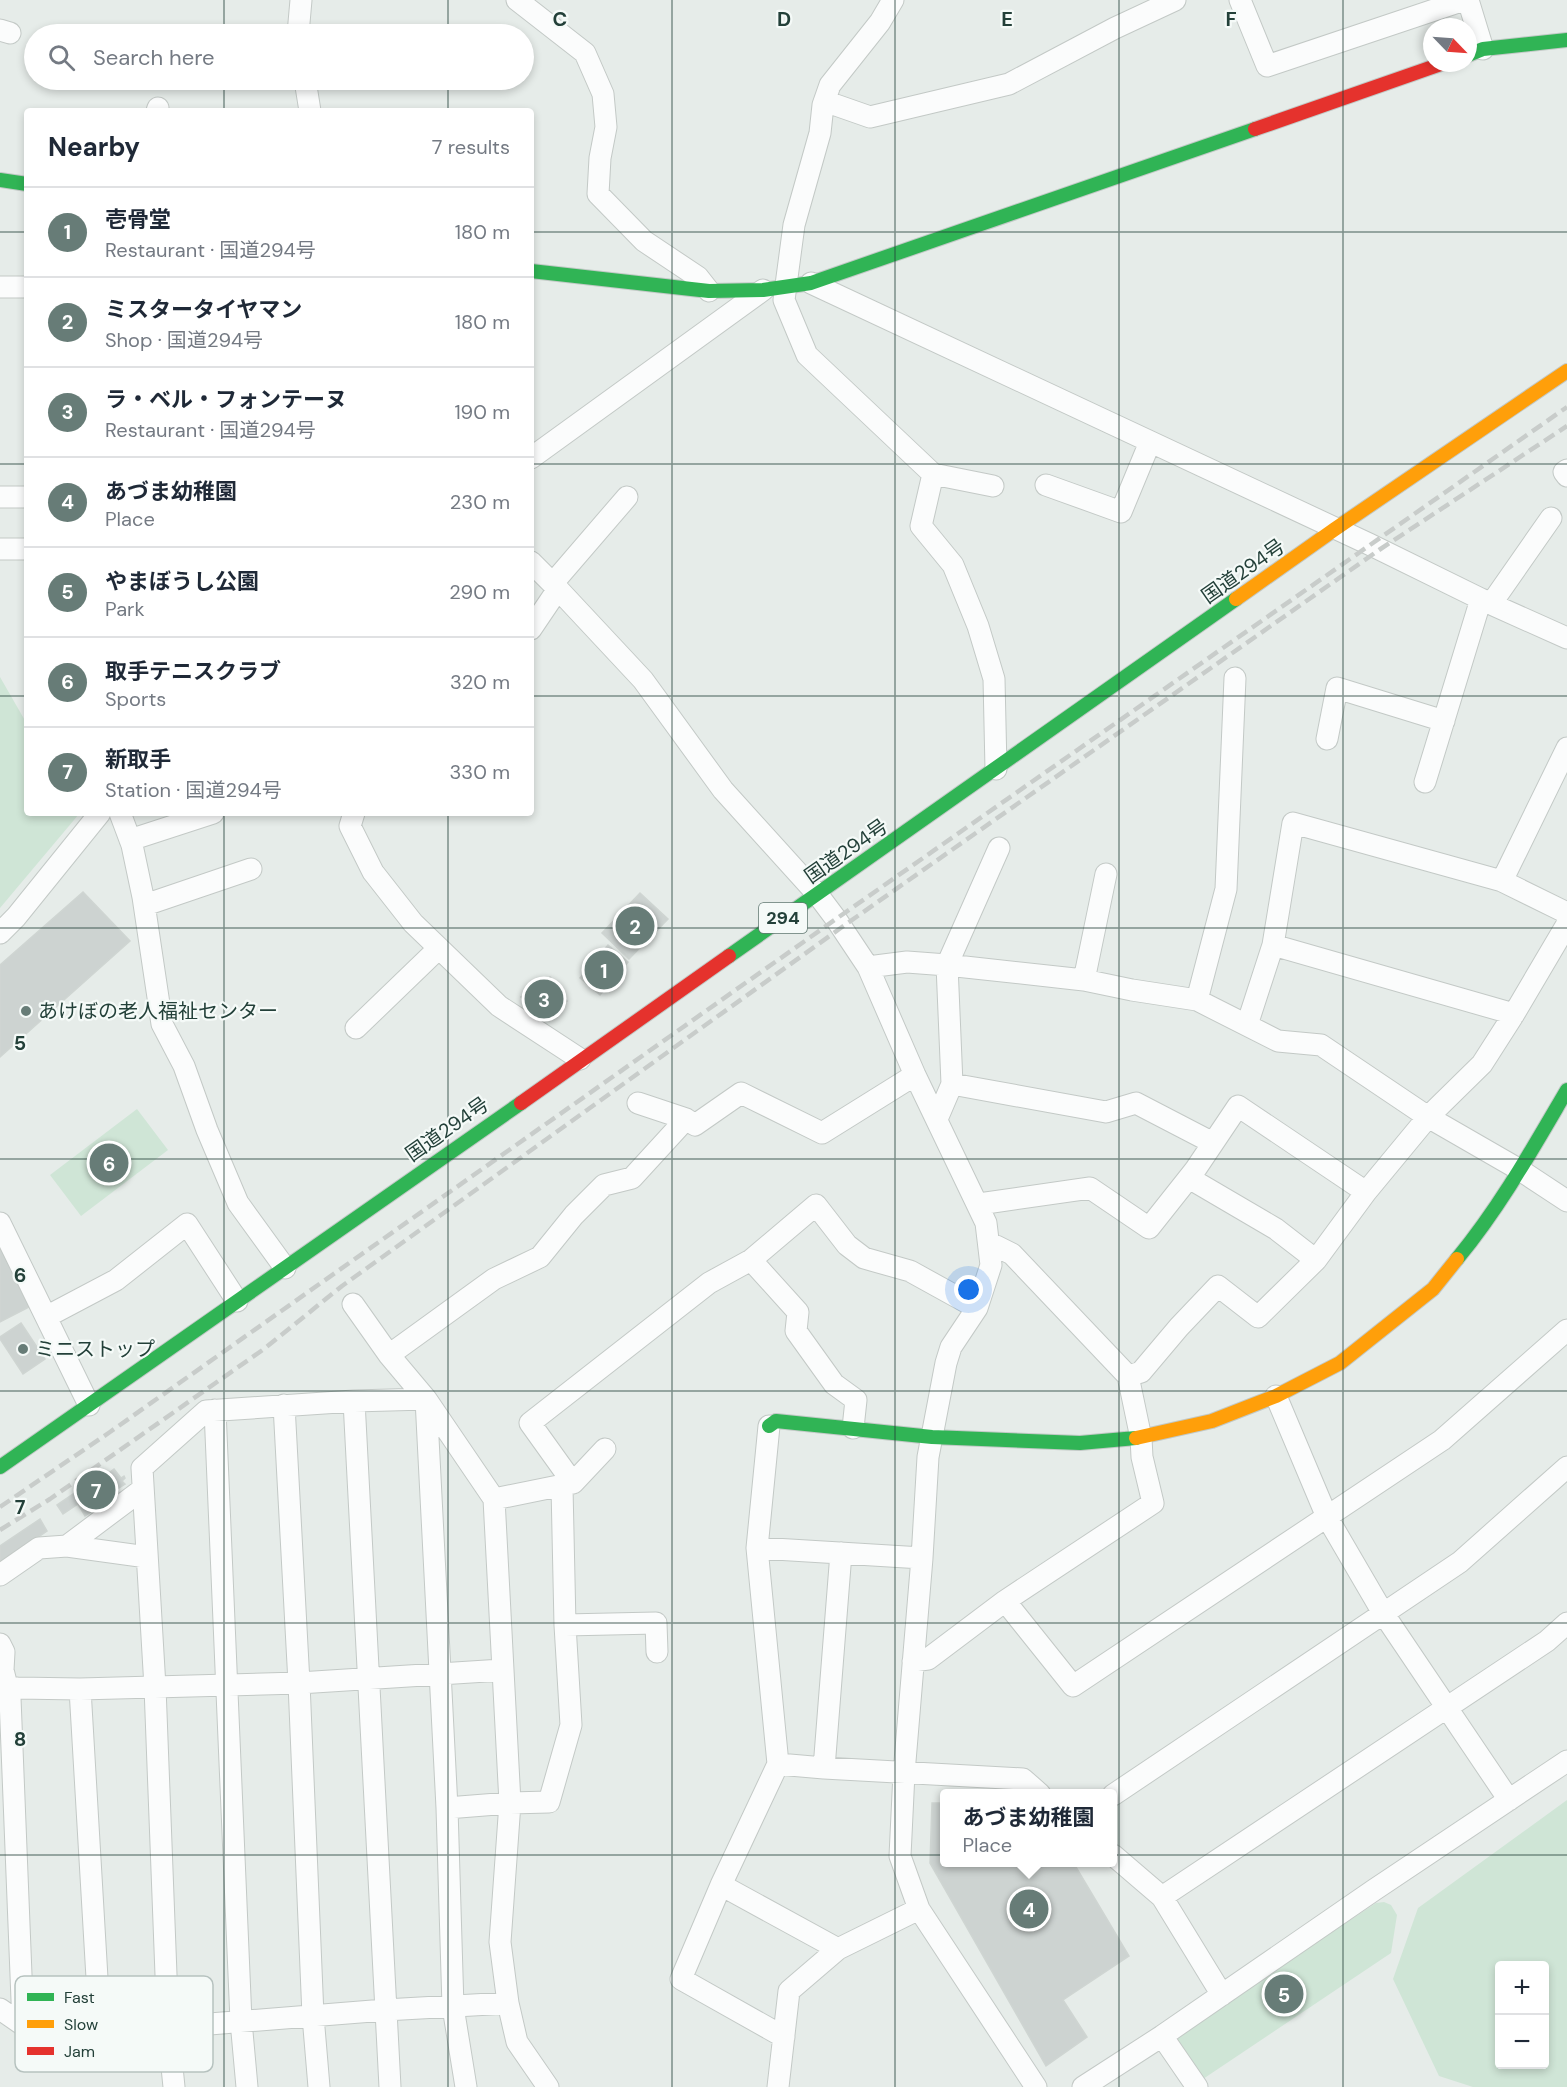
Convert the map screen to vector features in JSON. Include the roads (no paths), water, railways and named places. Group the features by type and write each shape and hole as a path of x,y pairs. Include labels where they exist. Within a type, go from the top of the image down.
{"main road":[{"path":"1477,52 1567,40"},
{"path":"534,271 709,291 763,290 810,283 1423,70"},
{"path":"0,180 24,184"},
{"name":"国道294号","path":"0,1467 580,1059 818,895 1335,529 1567,371"},
{"path":"769,1426 776,1421 932,1437 1080,1443 1141,1438 1212,1421 1276,1396 1340,1363 1433,1289 1480,1232 1567,1090"}],"street":[{"path":"299,24 301,0"},
{"path":"517,0 585,53 603,94 606,127 600,158 598,194 644,241 698,277 709,291"},
{"path":"823,105 830,103 870,117 1009,84 1115,28 1175,0"},
{"path":"1240,0 1267,66 1466,0 1469,18"},
{"path":"892,1 880,22 830,85 823,105 820,133 794,225 784,300 807,355 933,474 993,486"},
{"path":"306,90 309,108"},
{"path":"810,283 1567,638"},
{"path":"0,287 24,287"},
{"path":"534,456 763,290"},
{"path":"1046,485 1121,512 1150,442"},
{"path":"1567,470 1564,472 1567,476"},
{"path":"933,474 921,526 953,565 978,626 994,679 996,769"},
{"path":"0,497 24,497"},
{"path":"534,624 556,586 627,497"},
{"path":"1425,782 1486,602 1551,518"},
{"path":"0,549 24,549"},
{"path":"534,565 643,680 723,790 818,895 836,919 868,967 915,1075 979,1204 986,1223 991,1265 977,1308 951,1347 928,1457 904,1773 900,1856 919,1909 1036,2087"},
{"path":"1197,1000 1226,889 1235,678"},
{"path":"1327,739 1337,688 1444,721"},
{"path":"1502,882 1567,748"},
{"path":"0,933 16,917 98,816"},
{"path":"121,816 130,840 145,905 162,1023 184,1066 207,1130 238,1203 285,1268"},
{"path":"130,840 204,816"},
{"path":"353,816 350,826 373,872 413,923 499,1006 580,1059"},
{"path":"1247,1026 1273,945 1293,823 1502,882 1567,913"},
{"path":"937,1119 952,1084 947,965 999,848"},
{"path":"145,905 251,869"},
{"path":"1084,980 1106,874"},
{"path":"1128,1376 1141,1372 1218,1286 1258,1317 1316,1260 1366,1192 1428,1117 1482,1064 1567,924"},
{"path":"1273,945 1514,1014"},
{"path":"356,1028 439,948"},
{"path":"868,967 907,962 947,965 1084,980 1197,1000 1278,1041 1322,1045 1428,1117 1520,1170 1567,1201"},
{"path":"638,1103 686,1119 695,1125 741,1093 822,1132 915,1075"},
{"path":"952,1084 1106,1113 1136,1103 1213,1143"},
{"path":"979,1204 1090,1188 1149,1228 1189,1178 1238,1106 1366,1192"},
{"path":"389,1355 494,1279 540,1257 574,1215 604,1185 632,1178 686,1119"},
{"path":"1189,1178 1276,1229 1316,1260"},
{"path":"447,1808 549,1802 571,1725 565,1625 567,1485 530,1423 709,1283 751,1260 816,1205 847,1245 864,1258 910,1271 977,1308"},
{"path":"0,1224 89,1405"},
{"path":"46,1317 116,1280 187,1224 237,1301"},
{"path":"913,1661 928,1659 1005,1601 1153,1503 1142,1457 1141,1438 1128,1376 1012,1254 990,1245"},
{"path":"751,1260 798,1312 796,1331 834,1384 856,1400 853,1428"},
{"path":"353,1304 389,1355 426,1399 494,1498 510,1803 500,1942 508,2004 517,2042 548,2087"},
{"path":"1005,1601 1073,1686 1442,1440 1567,1330"},
{"path":"1276,1396 1327,1517 1383,1613 1509,1800"},
{"path":"166,1976 142,1468 206,1411 354,1401 426,1399"},
{"path":"426,1399 447,1808 453,2007 466,2086"},
{"path":"354,1401 390,2087"},
{"path":"284,1405 299,1683 313,2016 319,2087"},
{"path":"215,1410 225,1683 241,2021 247,2087"},
{"path":"769,1426 757,1548 778,1764 721,1885 681,1979 784,2037"},
{"path":"494,1498 567,1485 605,1449"},
{"path":"1117,1792 1460,1562 1567,1467"},
{"path":"68,1546 143,1489"},
{"path":"0,1575 39,1548 68,1546 147,1557"},
{"path":"757,1548 922,1558"},
{"path":"824,1768 842,1553"},
{"path":"565,1625 656,1623 657,1652"},
{"path":"1162,1897 1546,1641 1567,1623"},
{"path":"0,1644 4,1652 4,1686 10,1698 21,1976"},
{"path":"4,1686 80,1689 225,1683 299,1683 502,1670"},
{"path":"80,1689 97,1976"},
{"path":"1083,2087 1162,2036 1567,1761"},
{"path":"778,1764 1023,1779 1034,1789"},
{"path":"1117,1858 1162,1897 1222,1995"},
{"path":"721,1885 838,1949"},
{"path":"778,2087 789,1991 838,1949 919,1909"},
{"path":"213,2023 385,2010 508,2004"},
{"path":"0,2009 15,2019"},
{"path":"1162,2036 1197,2087"},
{"path":"172,2072 174,2087"}],"railway":[{"path":"0,1507 110,1432 836,919 1567,407"},
{"path":"0,1530 50,1499 264,1349 342,1286 842,927 1379,550 1567,426"}],"place":[{"name":"ミスタータイヤマン","path":"635,926"},
{"name":"壱骨堂","path":"604,970"},
{"name":"ラ・ベル・フォンテーヌ","path":"544,999"},
{"name":"あけぼの老人福祉センター","path":"26,1011"},
{"name":"取手テニスクラブ","path":"109,1163"},
{"name":"ミニストップ","path":"23,1349"},
{"name":"新取手","path":"96,1490"},
{"name":"あづま幼稚園","path":"1029,1909"},
{"name":"やまぼうし公園","path":"1284,1994"}]}
